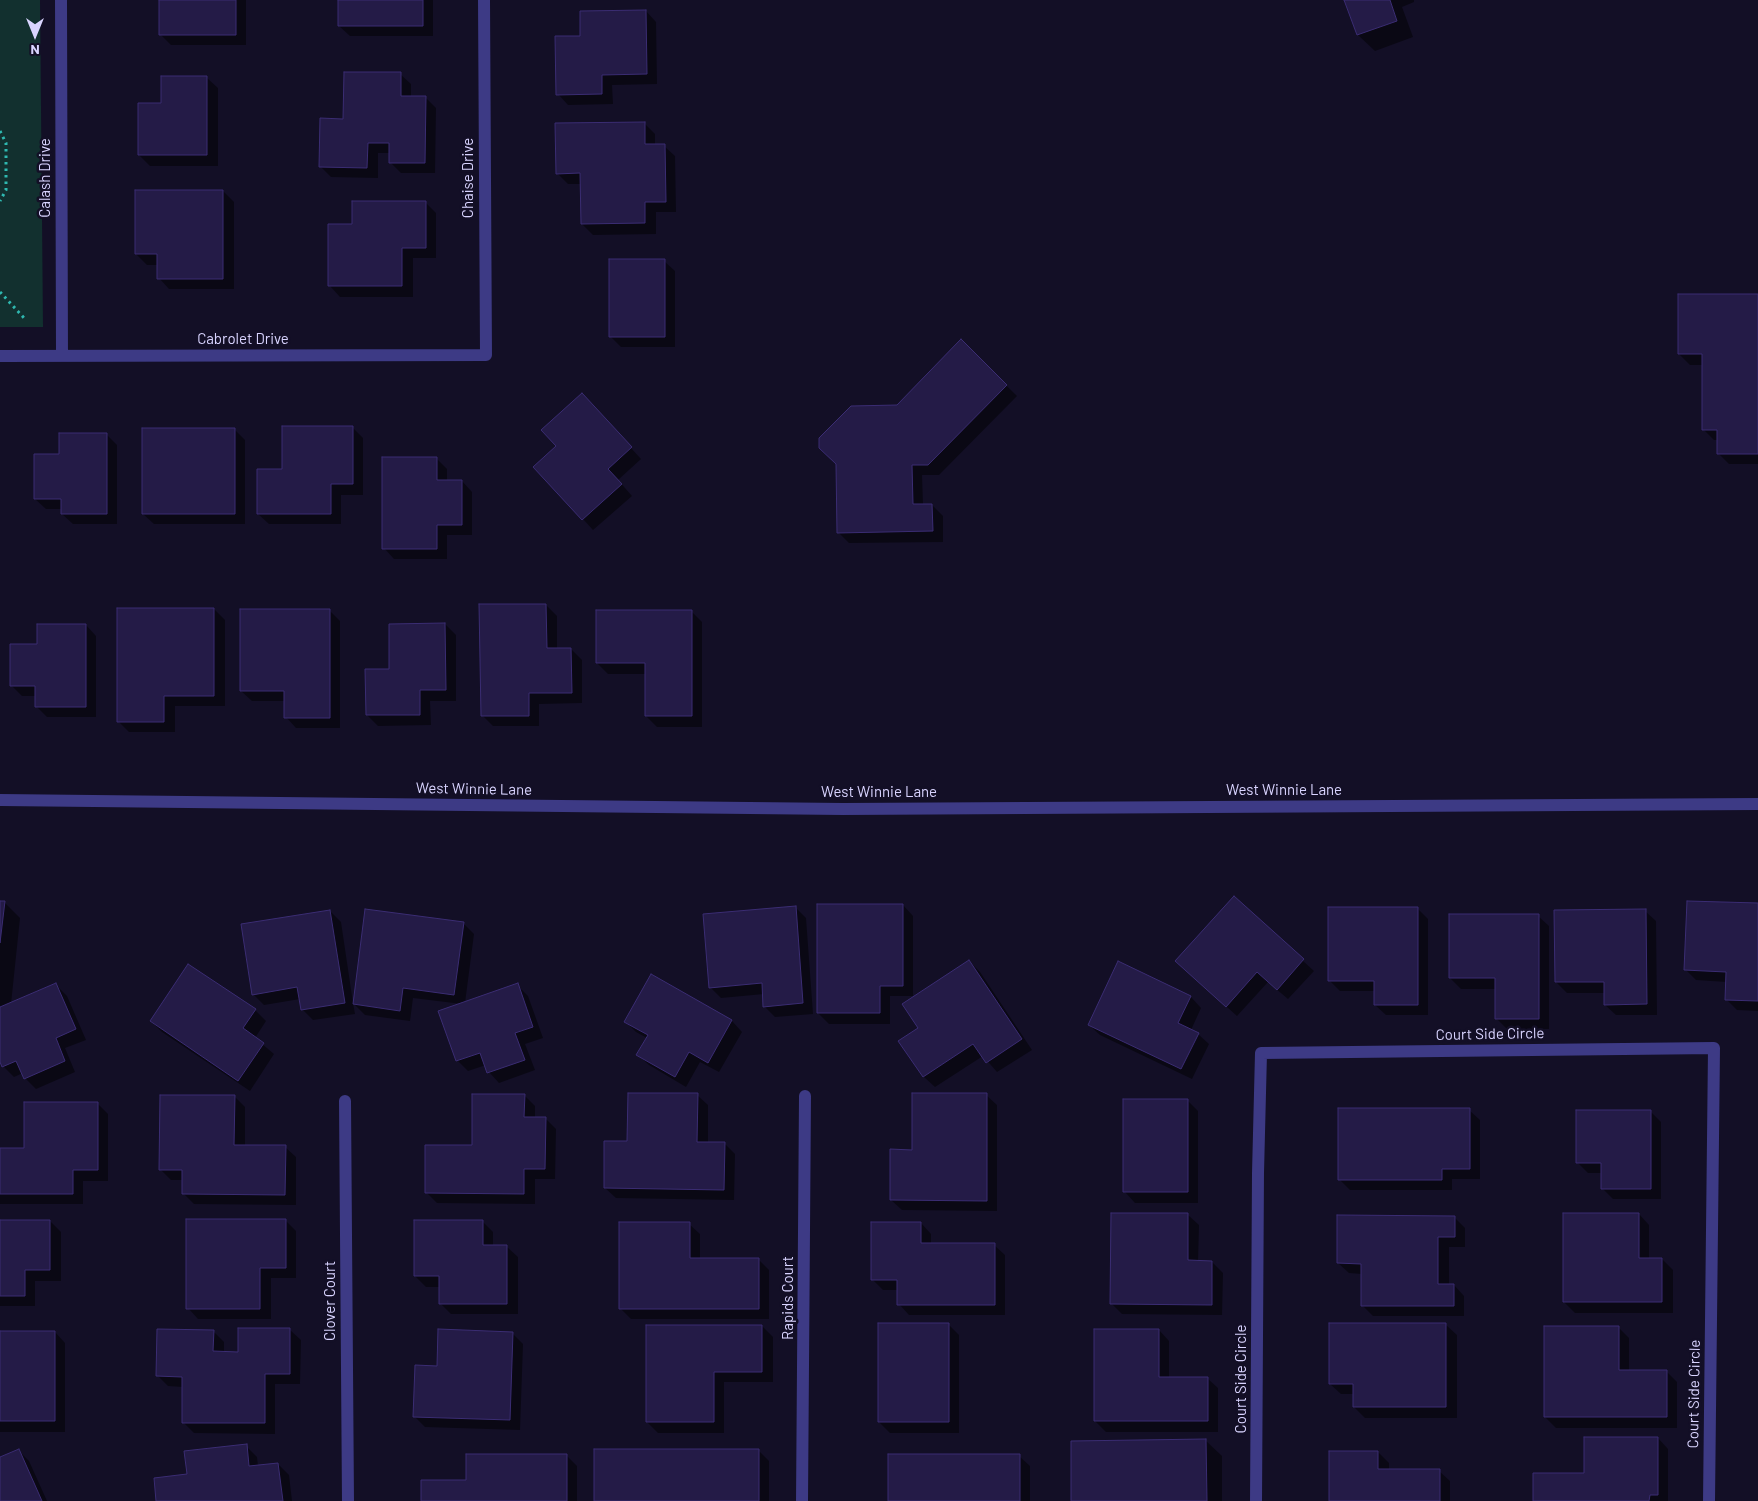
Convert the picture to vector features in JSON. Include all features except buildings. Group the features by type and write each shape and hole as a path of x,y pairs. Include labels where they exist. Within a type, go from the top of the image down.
{"street":[{"name":"Calash Drive","path":"61,0 62,356"},
{"name":"Chaise Drive","path":"484,0 486,355"},
{"name":"Cabrolet Drive","path":"0,356 486,355"},
{"name":"West Winnie Lane","path":"0,800 843,809 1758,804"},
{"name":"Court Side Circle","path":"1256,1501 1258,1172 1261,1053 1714,1048 1709,1501"},
{"name":"Rapids Court","path":"802,1501 805,1096"},
{"name":"Clover Court","path":"345,1101 348,1501"}],"path":[{"path":"0,131 6,143 6,190 0,201"},
{"path":"0,292 25,319"}],"green space":[{"path":"0,0 40,0 43,327 0,327"}]}
